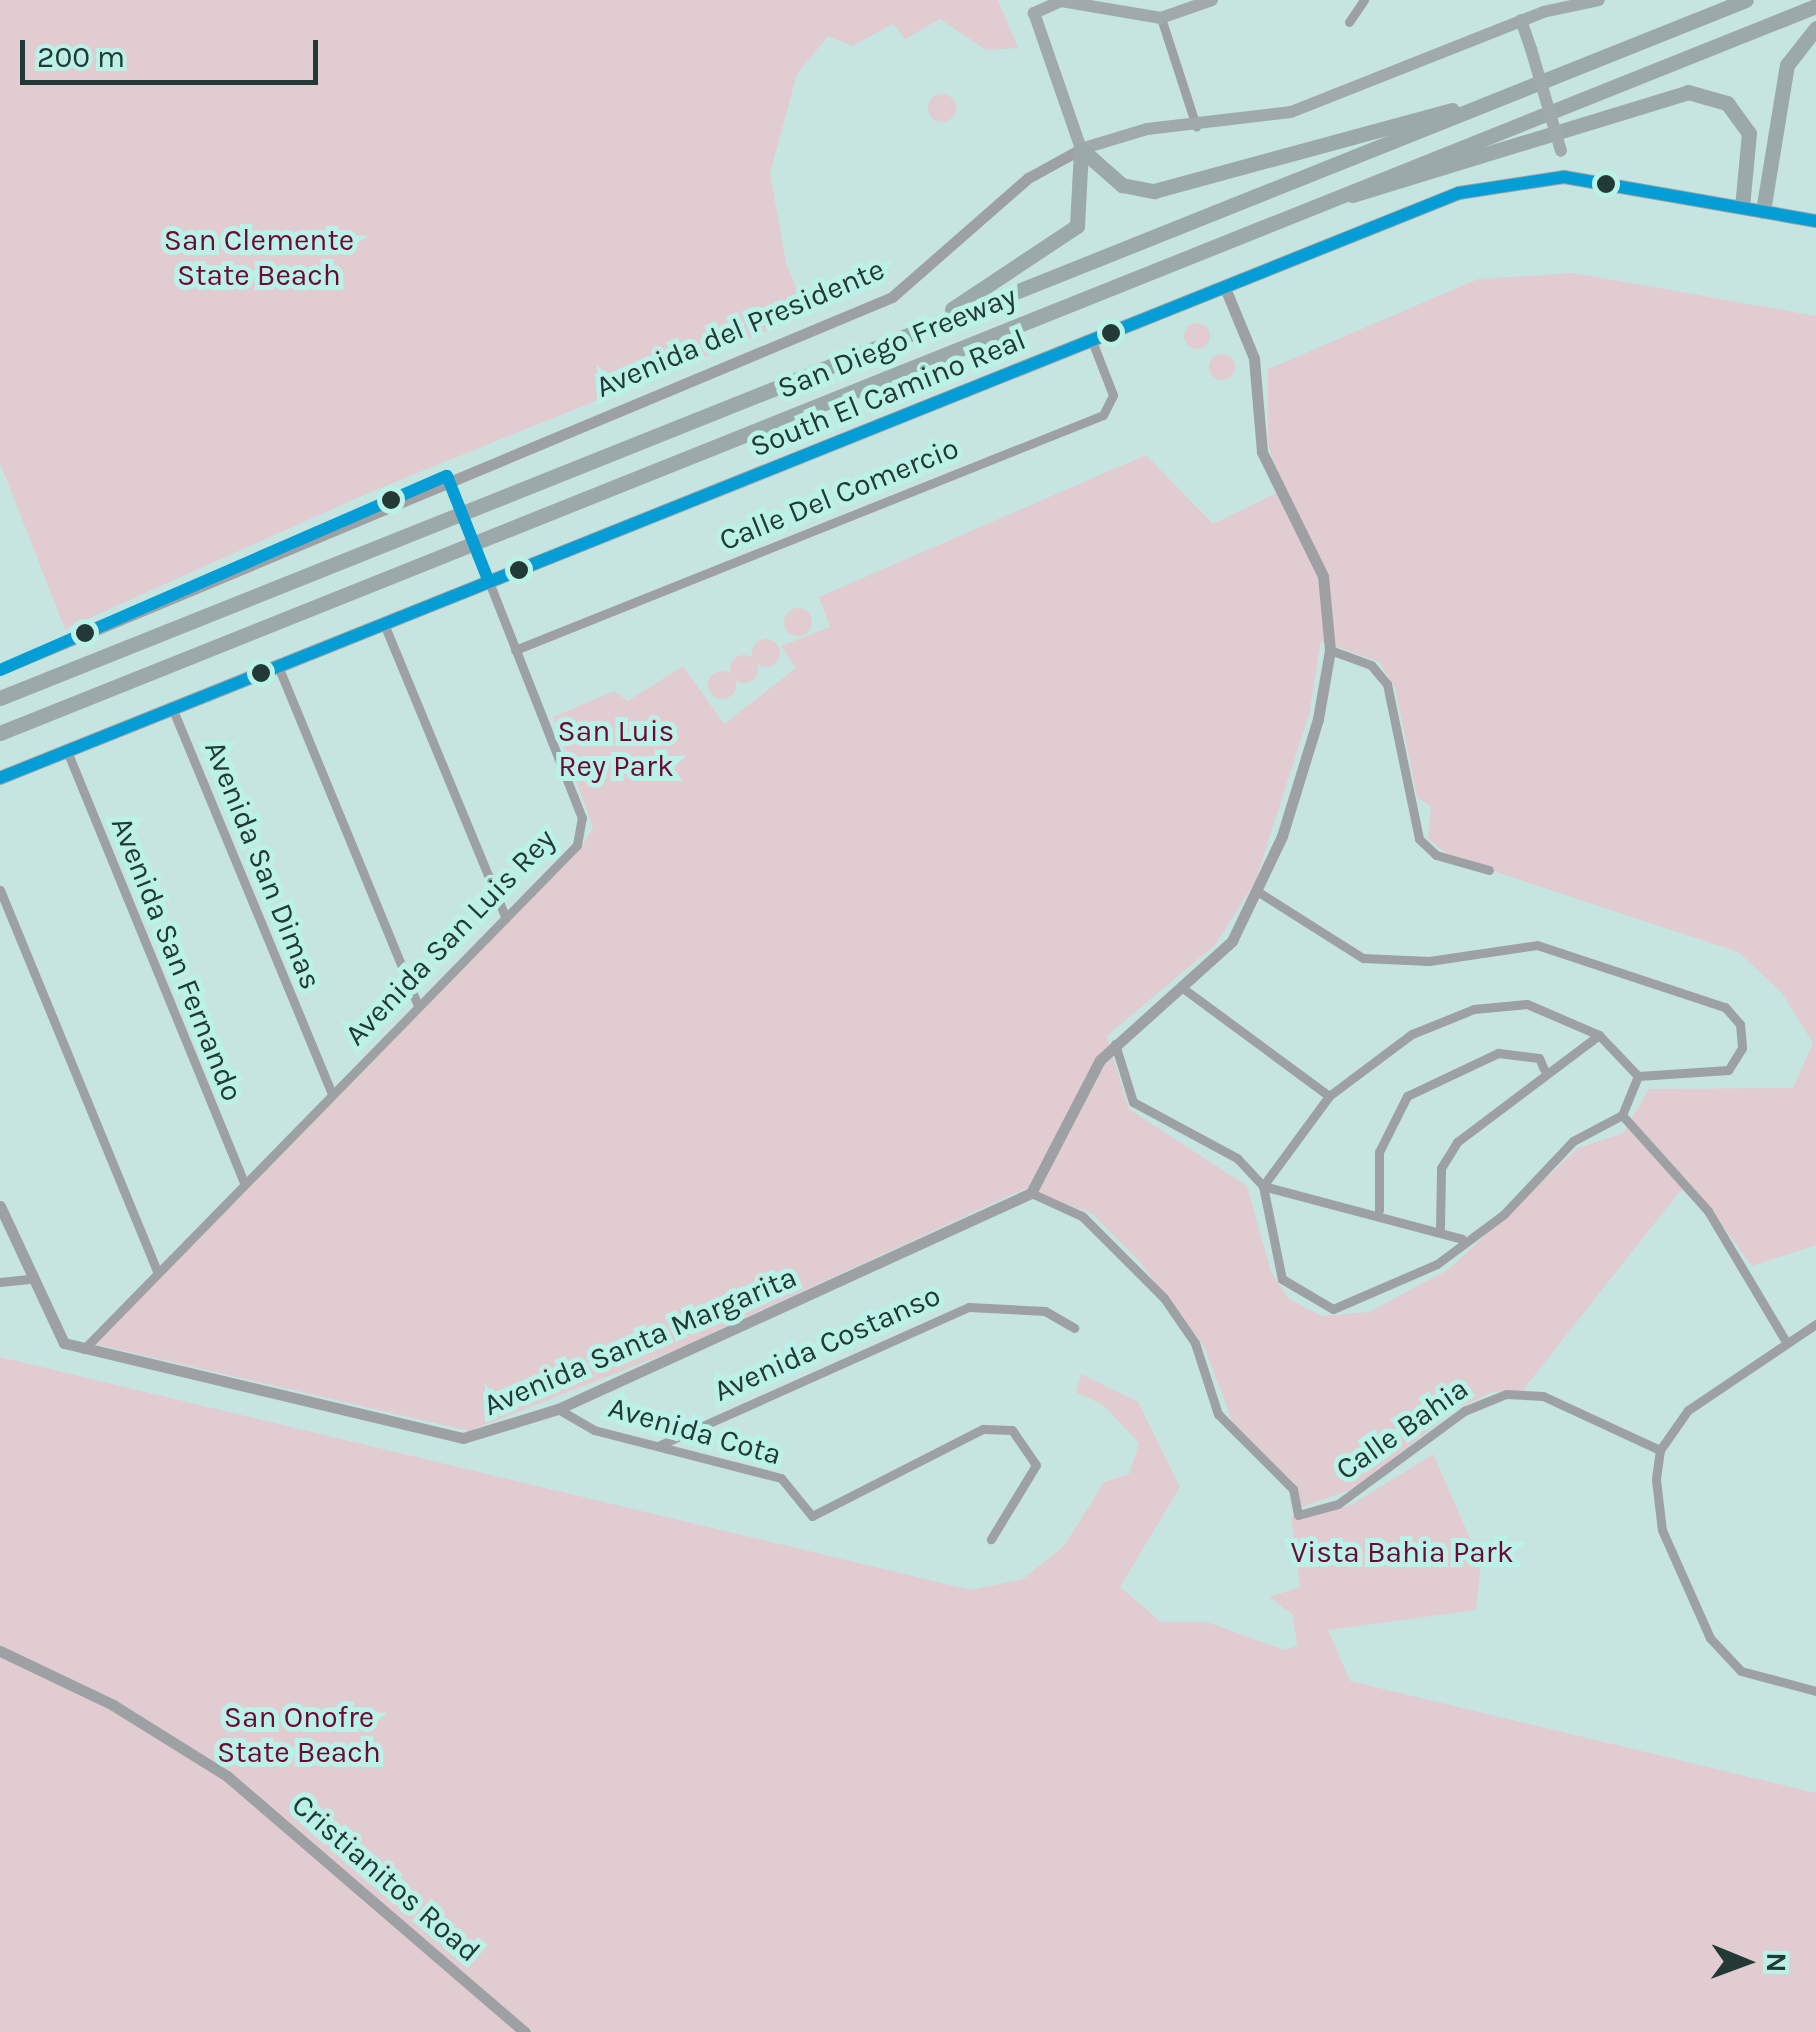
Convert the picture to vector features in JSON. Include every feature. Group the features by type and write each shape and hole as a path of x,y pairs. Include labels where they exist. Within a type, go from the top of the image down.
{"highway":[{"name":"San Diego Freeway","path":"0,698 1746,0"},
{"name":"San Diego Freeway","path":"0,733 1332,196 1816,6"},
{"path":"1763,211 1786,65 1816,28"},
{"path":"1082,150 1122,186 1154,191 1520,92"},
{"path":"1332,196 1382,192 1688,92 1727,103 1749,134 1742,206"},
{"path":"915,332 1077,226 1082,150"}],"main road":[{"path":"1082,150 1034,13 1084,1 1161,18 1212,0"},
{"name":"Avenida del Presidente","path":"1082,150 1196,126 1291,112 1521,20 1599,0"},
{"path":"1521,20 1561,151 1564,176"},
{"name":"South El Camino Real","path":"0,778 1459,193 1564,176 1816,221"}],"street":[{"path":"1026,0 1034,13"},
{"path":"1349,22 1364,0"},
{"path":"1161,18 1196,126"},
{"name":"Avenida del Presidente","path":"0,670 892,297 1028,178 1082,150"},
{"path":"1031,1192 1068,1137 1085,1083 1116,1044 1184,989 1232,941 1260,893 1330,650 1323,576 1262,452 1254,358 1225,288"},
{"name":"Calle Del Comercio","path":"515,650 1102,415 1113,395 1092,341"},
{"name":"Avenida San Luis Rey","path":"84,1349 157,1270 577,846 582,818 449,482"},
{"path":"384,624 506,918"},
{"path":"1330,650 1371,664 1386,684 1419,839 1436,856 1489,870"},
{"path":"278,666 418,1006"},
{"name":"Avenida San Dimas","path":"173,710 332,1094"},
{"name":"Avenida San Fernando","path":"67,751 244,1183"},
{"path":"0,890 157,1270"},
{"path":"1260,893 1363,958 1429,962 1537,945 1725,1007 1740,1024 1742,1048 1728,1070 1638,1076"},
{"path":"1184,989 1329,1096"},
{"path":"1527,1004 1599,1035 1638,1076 1622,1115 1573,1141 1504,1214 1462,1239 1436,1264 1362,1303 1324,1308 1282,1279 1263,1186 1329,1096 1412,1034 1474,1009 1527,1004"},
{"path":"1440,1228 1441,1168 1457,1142 1544,1070 1599,1035"},
{"path":"1116,1044 1134,1102 1211,1142 1263,1186 1379,1210 1440,1228 1462,1239"},
{"path":"1379,1210 1379,1152 1407,1096 1498,1053 1539,1058 1544,1070"},
{"path":"1622,1115 1708,1212 1785,1340"},
{"name":"Avenida Santa Margarita","path":"84,1349 436,1435 488,1435 558,1409 1031,1192"},
{"name":"Calle Bahia","path":"1031,1192 1082,1216 1164,1298 1195,1342 1218,1414 1293,1489 1298,1515 1338,1504 1464,1411 1506,1394 1543,1396 1660,1450"},
{"path":"0,1206 55,1336 84,1349"},
{"path":"0,1282 29,1279"},
{"name":"Avenida Costanso","path":"660,1446 970,1307 1045,1311 1074,1328"},
{"path":"1816,1324 1785,1340 1688,1410 1660,1450 1662,1530 1710,1638 1742,1672 1816,1690"},
{"name":"Avenida Cota","path":"558,1409 594,1430 782,1478 812,1516 983,1429 1012,1430 1036,1465 990,1539"},
{"name":"Cristianitos Road","path":"0,1651 113,1705 227,1776 526,2032"}],"green space":[{"name":"San Clemente State Beach","path":"0,0 998,0 1018,48 986,50 940,19 905,39 893,24 852,46 828,36 797,74 770,173 786,263 807,315 366,494 65,629 0,463"},
{"path":"942,94 952,98 956,108 952,118 942,122 932,118 928,108 932,98"},
{"name":"San Luis Rey Park","path":"1574,273 1816,316 1816,1245 1752,1266 1694,1187 1680,1191 1523,1390 1492,1392 1453,1411 1356,1488 1301,1507 1296,1484 1236,1432 1204,1346 1139,1261 1091,1213 1024,1189 675,1350 469,1431 90,1343 581,848 593,827 553,717 614,691 628,701 683,666 724,724 796,668 781,646 830,627 819,597 1146,455 1213,524 1282,490 1268,444 1268,369 1478,279","holes":["1321,641 1379,662 1395,688 1417,797 1431,807 1428,839 1451,857 1738,952 1781,992 1813,1043 1793,1088 1649,1089 1623,1133 1578,1148 1449,1269 1369,1312 1322,1316 1289,1299 1271,1272 1247,1186 1129,1109 1107,1036 1216,944 1255,882 1309,715"]},
{"path":"1197,323 1206,327 1210,336 1206,345 1197,349 1188,345 1184,336 1188,327"},
{"path":"1222,354 1231,358 1235,367 1231,376 1222,380 1213,376 1209,367 1213,358"},
{"path":"798,608 808,612 812,622 808,632 798,636 788,632 784,622 788,612"},
{"path":"766,639 776,643 780,653 776,663 766,667 756,663 752,653 756,643"},
{"path":"744,655 754,659 758,669 754,679 744,683 734,679 730,669 734,659"},
{"path":"722,671 732,675 736,685 732,695 722,699 712,695 708,685 712,675"},
{"name":"San Onofre State Beach","path":"0,1357 971,1590 1023,1579 1064,1546 1104,1482 1129,1474 1139,1443 1103,1405 1076,1392 1081,1374 1138,1402 1180,1487 1120,1587 1161,1622 1207,1622 1284,1650 1297,1646 1293,1615 1269,1597 1300,1587 1291,1516 1351,1505 1433,1454 1481,1563 1476,1610 1328,1630 1350,1681 1816,1793 1816,2032 0,2032"}],"transit line":[{"path":"0,778 1459,193 1564,177 1816,221"},
{"path":"447,476 489,582"},
{"path":"0,670 447,476"}],"park label":[{"name":"Vista Bahia Park","path":"1402,1552"}]}
